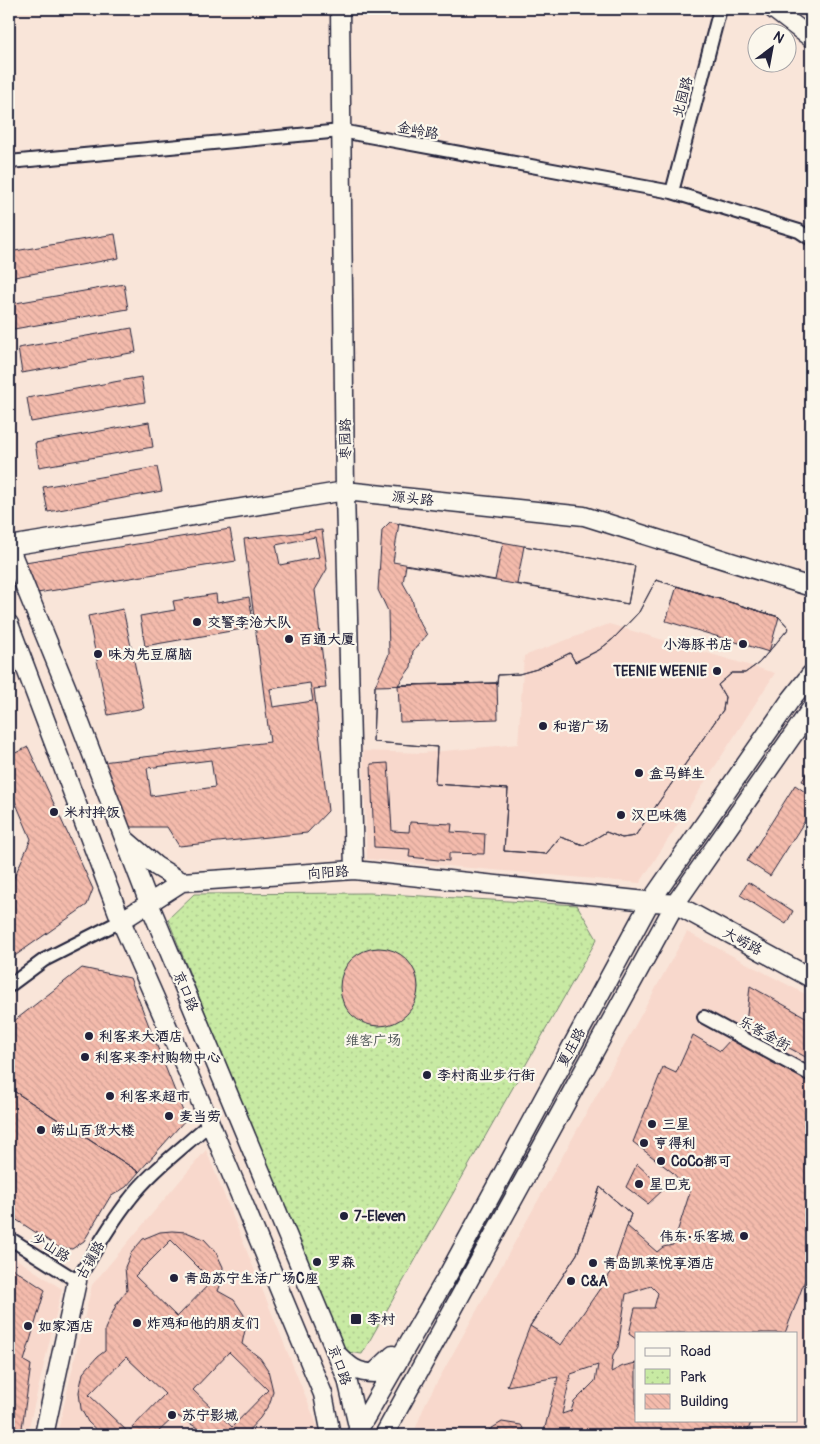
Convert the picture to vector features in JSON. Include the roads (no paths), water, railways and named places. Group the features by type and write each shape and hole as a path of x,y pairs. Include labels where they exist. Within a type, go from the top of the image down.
{"main road":[{"name":"枣园路","path":"340,9 345,491 354,870"},
{"path":"773,9 811,38"},
{"name":"源头路","path":"9,546 345,491 584,516 811,587"},
{"name":"京口路","path":"9,546 67,688 149,904 336,1353 346,1379 358,1433"},
{"name":"京口路","path":"9,624 121,922 210,1123 323,1394 331,1435"},
{"name":"夏庄路","path":"358,1433 650,902 789,702 811,674"},
{"name":"夏庄路","path":"384,1435 675,904 811,709"},
{"path":"124,838 156,866 182,882"},
{"name":"向阳路","path":"121,922 182,882 354,870 675,904"},
{"name":"大崂路","path":"675,904 811,978"},
{"name":"古镇路","path":"44,1435 77,1281"},
{"path":"336,1353 350,1368 362,1373 374,1373 410,1339"}],"street":[{"name":"北园路","path":"672,192 720,9"},
{"name":"金岭路","path":"9,162 341,131 672,192 799,231 811,239"},
{"name":"向阳路","path":"9,986 44,960 121,922"},
{"name":"乐客金街","path":"704,1017 811,1076"},
{"name":"古镇路","path":"77,1281 110,1226 130,1198 153,1174 210,1123"},
{"name":"少山路","path":"9,1238 77,1281"}],"place":[{"name":"交警李沧大队","path":"197,622"},
{"name":"百通大厦","path":"289,639"},
{"name":"小海豚书店","path":"743,644"},
{"name":"味为先豆腐脑","path":"98,654"},
{"name":"TEENIE WEENIE","path":"717,671"},
{"name":"和谐广场","path":"543,726"},
{"name":"盒马鲜生","path":"639,773"},
{"name":"米村拌饭","path":"54,812"},
{"name":"汉巴味德","path":"621,815"},
{"name":"利客来大酒店","path":"89,1036"},
{"name":"利客来李村购物中心","path":"85,1057"},
{"name":"李村商业步行街","path":"427,1075"},
{"name":"利客来超市","path":"110,1096"},
{"name":"麦当劳","path":"169,1116"},
{"name":"三星","path":"652,1124"},
{"name":"崂山百货大楼","path":"41,1130"},
{"name":"亨得利","path":"644,1143"},
{"name":"CoCo都可","path":"661,1161"},
{"name":"星巴克","path":"639,1184"},
{"name":"7-Eleven","path":"344,1216"},
{"name":"伟东·乐客城","path":"744,1236"},
{"name":"罗森","path":"317,1262"},
{"name":"青岛凯莱悦享酒店","path":"593,1263"},
{"name":"青岛苏宁生活广场C座","path":"174,1278"},
{"name":"C&A","path":"571,1281"},
{"name":"李村","path":"356,1319"},
{"name":"炸鸡和他的朋友们","path":"137,1323"},
{"name":"如家酒店","path":"28,1326"},
{"name":"苏宁影城","path":"172,1415"}],"park label":[{"name":"维客广场","path":"373,1040"}]}
